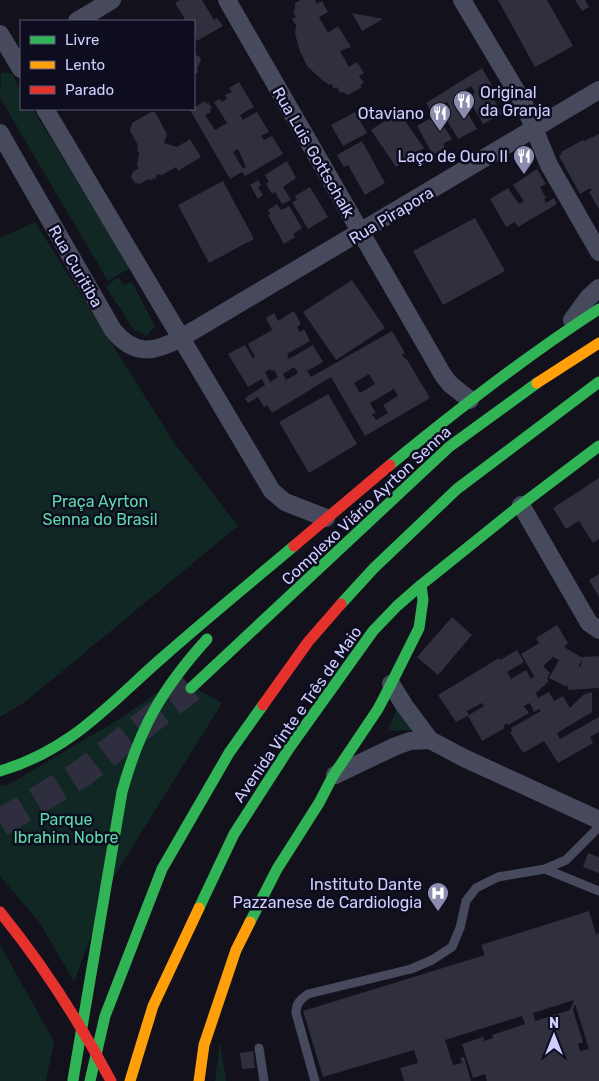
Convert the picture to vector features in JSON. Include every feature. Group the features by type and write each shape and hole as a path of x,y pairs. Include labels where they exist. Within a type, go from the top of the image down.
{"main road":[{"path":"0,771 15,768 43,755 72,737 109,708 142,676 326,518 470,400 568,328 599,309"},
{"name":"Complexo Viário Ayrton Senna","path":"192,688 449,447 541,380 599,342"},
{"name":"Avenida Vinte e Três de Maio","path":"90,1081 105,1016 162,869 229,753 308,642 374,568 457,488 599,382"},
{"name":"Avenida Vinte e Três de Maio","path":"130,1081 152,1006 234,834 290,747 373,632 397,606 421,585 521,505 599,446"},
{"path":"198,1081 204,1045 236,950 277,868 319,803 333,776 378,709 391,684 419,628 423,600 421,585"},
{"path":"73,1081 122,792 132,756 145,724 164,690 186,661 217,628 227,603"},
{"path":"0,912 22,938 91,1042 111,1081"}],"street":[{"path":"79,20 112,0"},
{"name":"Rua Luis Gottschalk","path":"227,0 442,375 470,400"},
{"path":"462,0 524,104 549,164 599,252"},
{"path":"0,34 14,62"},
{"name":"Rua Pirapora","path":"181,338 361,233 599,90"},
{"path":"46,110 272,491 284,502 326,518"},
{"name":"Rua Curitiba","path":"0,133 113,330 120,339 129,346 158,349 181,338"},
{"path":"568,328 577,312 599,288"},
{"path":"521,505 589,623 599,630"},
{"path":"391,684 430,740 464,758 599,820"},
{"path":"333,776 396,746 410,741 430,740"}],"lane":[{"path":"315,1081 296,1013 299,1001 308,994 411,969 432,960 452,947 460,928 466,901 476,888 498,877 545,869 566,860 599,827"},
{"path":"545,869 599,892"},
{"path":"259,1048 264,1081"}],"green space":[{"path":"1,72 12,74 20,88 20,110 34,110 130,268 108,281 0,98"},
{"name":"Praça Ayrton Senna do Brasil","path":"35,222 175,444 238,526 25,702 0,717 0,238"},
{"path":"118,277 124,285 132,282 155,326 146,336 133,329 106,287"},
{"name":"Parque Ibrahim Nobre","path":"178,678 222,703 112,880 74,982 40,923 0,876 0,786 8,785 121,718"},
{"path":"398,704 414,730 388,731"},
{"path":"0,945 54,1041 46,1081 0,1081"},
{"path":"220,1042 226,1081 215,1081"}],"building":[{"path":"180,0 202,0 214,20 217,18 223,26 197,41 195,37 195,20 185,20 175,3"},
{"path":"301,0 315,0 317,4 322,1 328,12 319,17 328,33 338,26 351,47 340,51 349,67 357,62 364,73 359,76 364,83 360,85 362,87 348,95 340,93 337,87 334,89 331,84 329,85 322,80 307,66 299,49 295,33 296,25 292,19 296,17 293,11 295,3"},
{"path":"498,0 547,0 573,46 535,67"},
{"path":"575,0 585,0 589,7 582,11"},
{"path":"352,13 383,19 362,31"},
{"path":"195,55 201,59 197,70 199,72 195,74"},
{"path":"482,68 492,86 487,90 503,113 483,124 468,98 475,93 471,86 462,92 465,97 460,100 477,129 458,139 442,112 450,107 447,102 439,107 441,110 433,115 426,103"},
{"path":"239,82 254,107 240,115 243,120 257,112 269,132 261,136 264,140 272,136 283,154 245,176 242,172 230,179 190,110 195,110 195,107 205,101 206,104 208,102 212,108 210,109 211,112 205,115 215,130 227,123 214,102 220,99 222,102 227,99 225,95 232,92 229,88","holes":["238,149 246,167 243,169 233,152"]},
{"path":"151,112 155,112 167,134 164,143 177,147 190,139 201,157 178,171 176,167 162,175 157,174 156,178 148,179 140,184 135,183 131,177 133,172 139,168 137,165 139,153 137,150 138,145 130,131 132,123"},
{"path":"355,112 367,133 343,146 331,125"},
{"path":"399,112 424,148 396,167 371,130"},
{"path":"438,117 452,139 443,144 445,148 433,155 417,126 429,119 431,121"},
{"path":"599,134 599,209 589,192 592,190 590,188 580,194 559,156 562,154 561,152"},
{"path":"362,141 385,183 365,195 348,165 344,167 337,155"},
{"path":"287,161 296,178 283,187 291,200 282,204 275,192 272,194 266,184 269,182 265,175"},
{"path":"537,169 546,184 540,187 546,198 544,199 546,203 554,198 557,204 518,227 515,222 506,227 490,199 508,188 519,204 524,201 513,185"},
{"path":"258,180 261,185 258,187 263,195 258,199 250,185"},
{"path":"223,181 254,239 209,263 178,205"},
{"path":"310,187 328,217 308,229 292,202 297,200 295,196"},
{"path":"277,204 281,210 289,206 302,228 293,234 295,237 284,244 268,215 270,214 268,210"},
{"path":"475,218 505,271 443,305 413,251"},
{"path":"352,280 385,328 336,360 303,312"},
{"path":"294,311 301,324 297,327 300,332 304,329 310,341 287,354 289,359 313,345 323,362 307,371 311,377 392,331 405,353 402,355 406,358 430,398 365,436 331,377 272,413 267,405 264,407 258,397 248,403 245,398 265,385 262,379 248,387 228,354 245,345 253,358 255,357 248,344 272,330 266,318 274,313 278,321","holes":["294,367 298,373 286,380 283,374","270,369 274,370 278,377 270,382 265,372","369,374 375,384 360,393 354,383","394,389 398,396 383,405 388,413 376,420 372,414 376,413 370,403"]},
{"path":"328,394 357,444 309,473 279,422"},
{"path":"599,478 599,539 593,543 579,521 566,529 553,508"},
{"path":"599,574 599,597 589,580"},
{"path":"452,617 472,635 438,675 417,657"},
{"path":"557,625 568,643 564,647 583,658 599,656 599,688 568,690 568,685 567,687 549,678 559,660 553,657 543,666 550,673 547,679 549,681 536,693 538,698 549,692 554,701 563,696 570,708 583,695 592,692 592,712 557,733 560,739 599,717 599,732 590,737 593,743 558,763 544,741 523,753 510,732 512,731 511,728 541,711 539,709 534,712 530,703 524,706 529,713 508,725 507,723 503,726 505,728 482,741 468,716 456,722 438,695 499,658 500,660 517,650 524,662 507,672 511,679 526,670 531,679 534,676 521,654 539,643 536,638","holes":["482,703 484,706 469,715 467,711"]},
{"path":"588,853 599,857 599,873 583,867"},
{"path":"589,911 596,934 598,933 599,935 599,1081 487,1081 485,1074 473,1078 462,1044 483,1037 484,1041 493,1038 492,1035 525,1024 522,1016 445,1040 453,1065 462,1063 460,1058 464,1057 471,1081 404,1081 400,1068 418,1063 414,1050 323,1077 303,1011 485,955 481,945","holes":["574,1000 570,1010 535,1021 533,1013","575,1004 589,1049 580,1051 578,1044 583,1042 573,1010"]},
{"path":"253,1051 255,1068 242,1069 240,1053"}],"tunnel":[{"path":"0,823 81,774 191,688"}],"traffic: fast":[{"path":"390,465 492,384 545,345 599,309"},
{"path":"341,604 374,568 457,489 599,382"},
{"path":"191,688 449,447 537,383"},
{"path":"199,908 234,834 290,747 373,631 421,585 513,511 599,446"},
{"path":"0,771 48,751 88,724 179,643 294,546"},
{"path":"250,922 277,869 319,803 333,776 378,709 391,684 419,628 423,600 421,585"},
{"path":"73,1080 122,792 137,748 154,710 177,675 207,639"},
{"path":"90,1081 105,1016 162,869 229,753 263,705"}],"traffic: slow":[{"path":"537,383 599,343"},
{"path":"130,1081 153,1006 199,908"},
{"path":"199,1081 204,1045 236,950 250,922"}],"traffic: jam":[{"path":"294,546 390,465"},
{"path":"263,705 308,642 341,604"},
{"path":"0,912 60,994 111,1081"}],"place":[{"name":"Original da Granja","path":"464,120"},
{"name":"Otaviano","path":"440,132"},
{"name":"Laço de Ouro II","path":"524,175"},
{"name":"Instituto Dante Pazzanese de Cardiologia","path":"438,912"}]}
